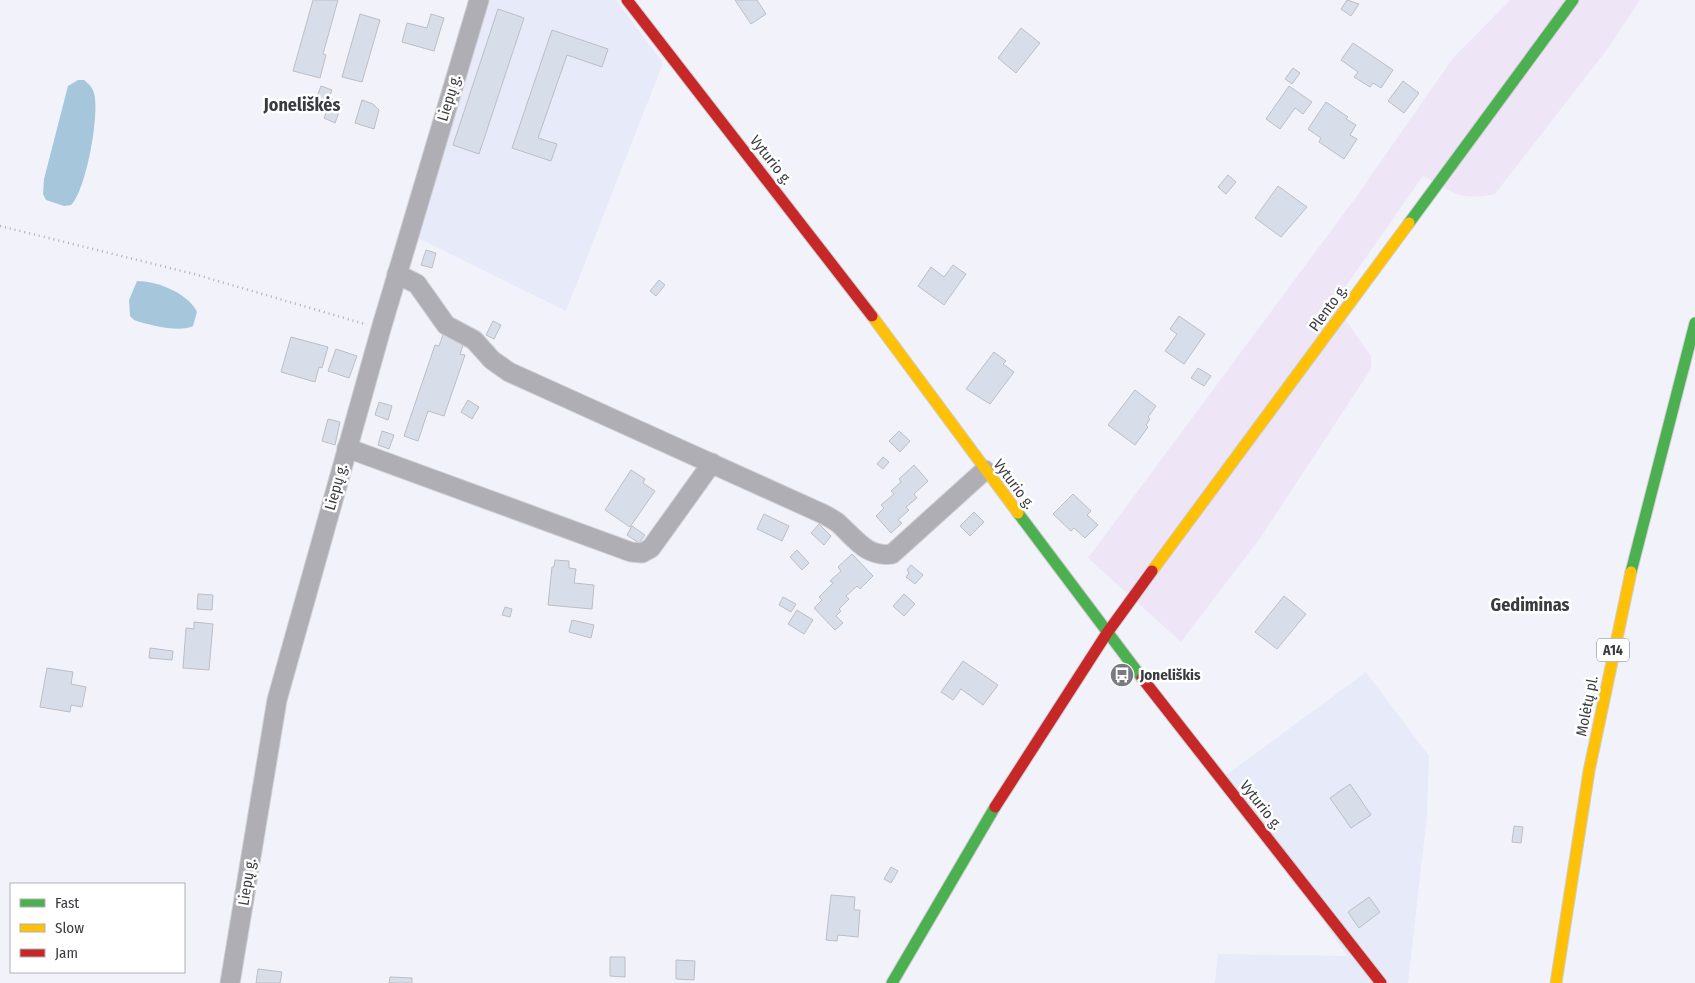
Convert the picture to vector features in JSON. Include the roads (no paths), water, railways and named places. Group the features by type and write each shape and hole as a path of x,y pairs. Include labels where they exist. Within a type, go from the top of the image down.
{"main road":[{"name":"Vyturio g.","path":"628,0 876,321 1107,633 1381,983"},
{"name":"Plento g.","path":"892,983 983,826 1107,633 1573,0"},
{"name":"Molėtų pl.","path":"1556,983 1579,825 1614,647 1647,502 1695,323"}],"street":[{"name":"Liepų g.","path":"230,983 277,700 380,329 479,0"},
{"path":"397,274 417,284 446,325 474,340 492,360 509,372 836,521 869,552 881,556 892,554 985,470"},
{"path":"347,448 632,552 642,553 651,548 712,463"}],"water":[{"path":"78,80 84,80 94,93 95,117 90,151 82,184 77,197 71,205 64,206 46,200 43,194 44,179 68,86"},
{"path":"137,281 154,283 171,289 187,299 197,312 193,326 181,329 156,326 134,320 130,316 129,300"}],"place":[{"name":"Joneliškis","path":"1122,675"}],"district":[{"name":"Joneliškės","path":"302,105"},
{"name":"Gediminas","path":"1530,605"}]}
